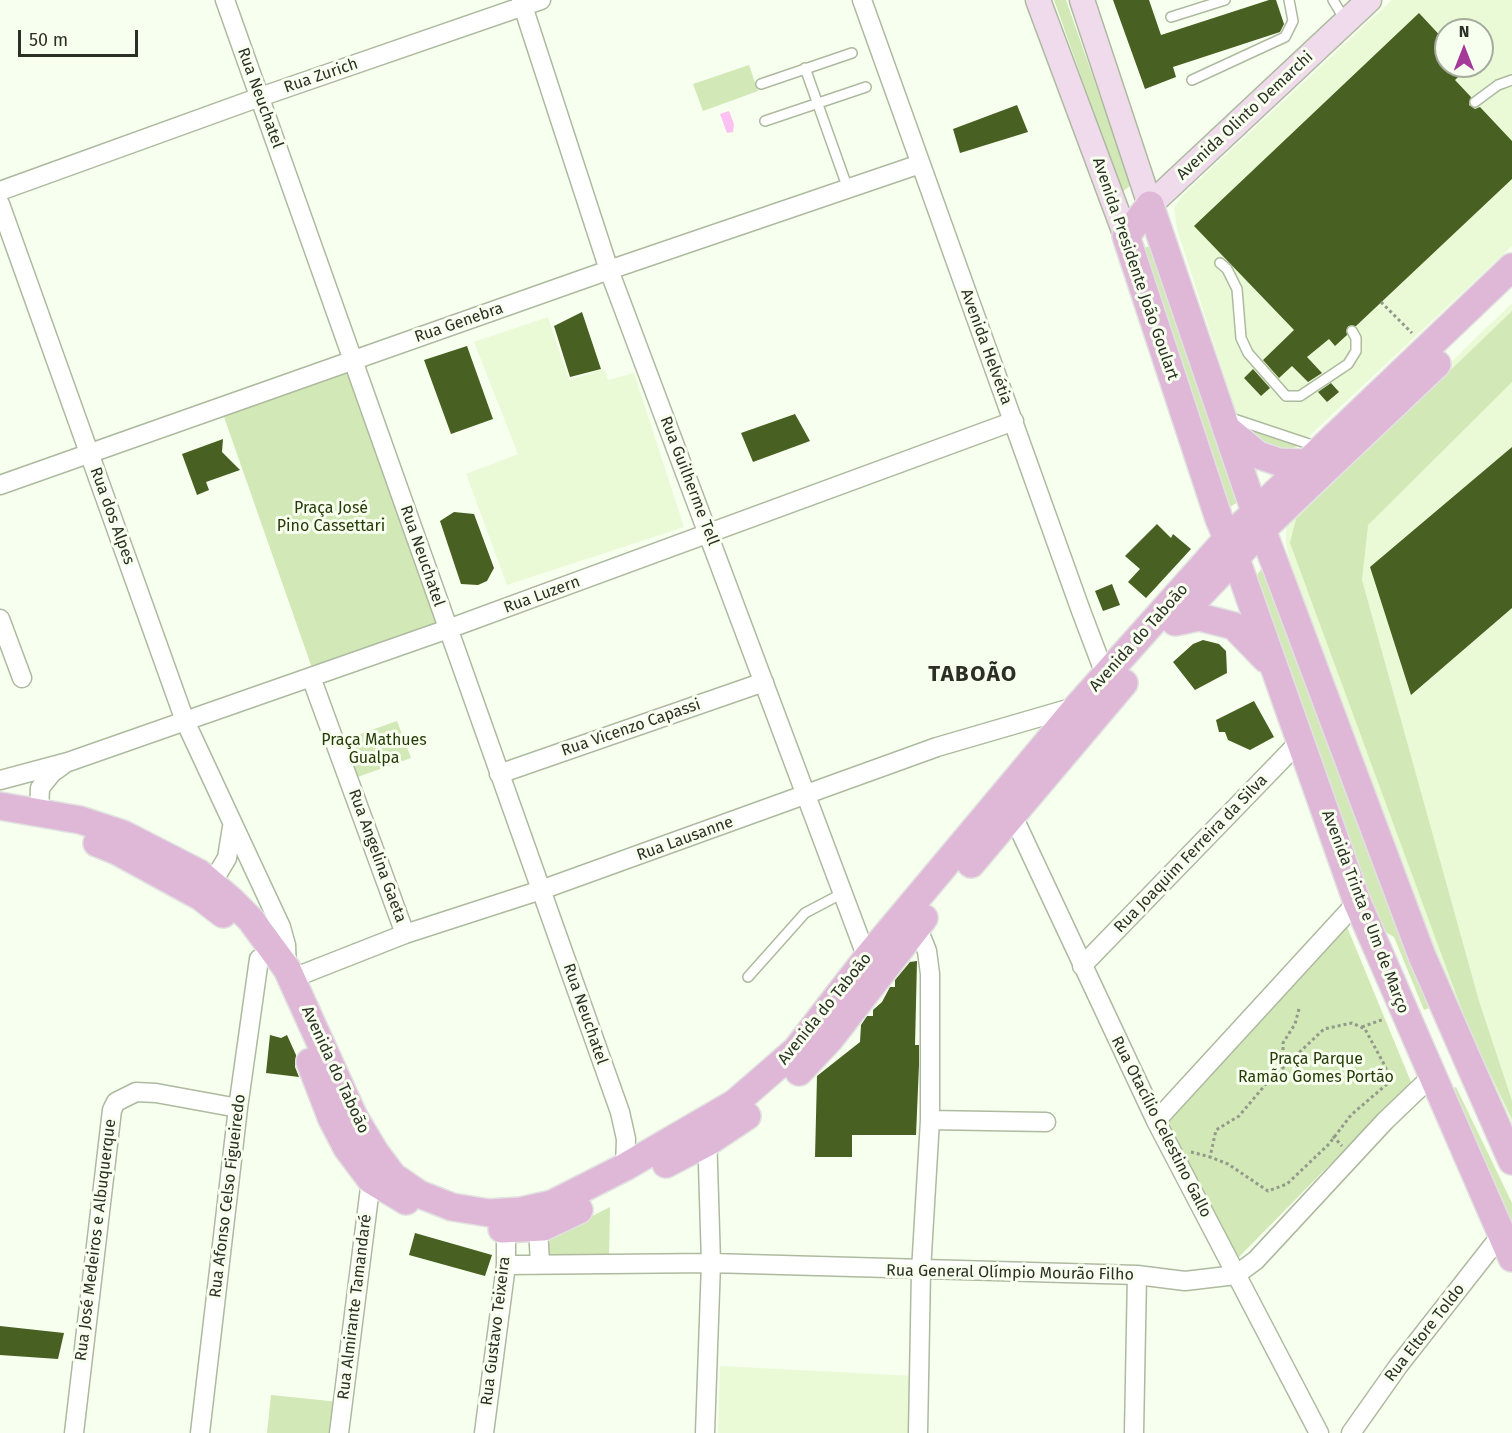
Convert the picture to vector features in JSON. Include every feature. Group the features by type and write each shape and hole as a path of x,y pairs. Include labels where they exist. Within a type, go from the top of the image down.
{"main road":[{"name":"Avenida Olinto Demarchi","path":"1126,236 1150,205"},
{"name":"Avenida Presidente João Goulart","path":"1150,205 1222,419 1259,519"},
{"name":"Avenida Presidente João Goulart","path":"1126,236 1231,549"},
{"name":"Avenida do Taboão","path":"0,806 80,820 123,834 164,852 212,883 251,920 290,973 359,1126 393,1176 419,1194 452,1207 489,1213 521,1211 552,1204 655,1150 751,1114 786,1086 830,1038 917,926 1013,816 1113,683 1312,456 1512,267"},
{"name":"Avenida do Taboão","path":"1259,519 1512,292"},
{"path":"1222,419 1238,440 1258,455 1279,462 1312,456"},
{"path":"1259,519 1422,956 1511,1159"},
{"name":"Avenida do Taboão","path":"0,821 54,830 117,851 201,897 229,918 275,983 300,1036 341,1138 371,1180 432,1216 465,1226 506,1229 538,1227 590,1205 707,1131 735,1103 796,1050 867,958 1078,706 1113,683 1175,622 1231,549"},
{"name":"Avenida Trinta e Um de Março","path":"1231,549 1357,902 1431,1077 1507,1247"},
{"path":"1175,622 1199,617 1234,626 1275,670"},
{"path":"1370,931 1388,956 1417,1011 1428,1014 1443,1006"},
{"path":"1431,1077 1449,1073 1461,1080 1491,1137 1511,1159"}],"street":[{"name":"Rua Neuchatel","path":"225,0 620,1112 626,1139 626,1167"},
{"name":"Rua Zurich","path":"0,191 522,3 541,0"},
{"name":"Avenida Helvétia","path":"862,0 1014,421 1113,683"},
{"name":"Avenida Presidente João Goulart","path":"1038,0 1126,236"},
{"name":"Avenida Presidente João Goulart","path":"1082,0 1150,205"},
{"name":"Avenida Olinto Demarchi","path":"1150,205 1369,0"},
{"name":"Rua Guilherme Tell","path":"522,3 609,270 867,958"},
{"name":"Rua Genebra","path":"0,485 609,270 920,164"},
{"name":"Rua dos Alpes","path":"0,204 185,721 281,927 290,973"},
{"name":"Rua Luzern","path":"0,780 68,762 448,629 1014,421"},
{"path":"0,619 22,678"},
{"name":"Rua Angelina Gaeta","path":"311,677 405,934"},
{"name":"Rua Vicenzo Capassi","path":"499,774 764,682"},
{"name":"Rua Lausanne","path":"290,973 541,890 964,738 1078,706"},
{"name":"Rua Joaquim Ferreira da Silva","path":"1082,966 1300,741"},
{"name":"Rua Luzern","path":"39,813 40,788 52,773 68,762"},
{"name":"Rua Otacílio Celestino Gallo","path":"1013,816 1156,1121 1319,1433"},
{"path":"212,883 227,858 231,845 232,825"},
{"path":"1156,1121 1357,902"},
{"path":"917,926 927,951 930,974 930,1120 921,1271 918,1433"},
{"name":"Rua Afonso Celso Figueiredo","path":"200,1433 238,1108 259,959"},
{"path":"1236,1275 1256,1260 1385,1121 1431,1077"},
{"name":"Rua José Medeiros e Albuquerque","path":"74,1433 112,1110 116,1102 136,1092 156,1093 238,1108"},
{"name":"Rua Neuchatel","path":"620,1112 635,1133 655,1150"},
{"path":"930,1120 1046,1122"},
{"path":"705,1433 711,1263 707,1131"},
{"name":"Rua Almirante Tamandaré","path":"339,1433 371,1180"},
{"path":"538,1227 540,1264"},
{"name":"Rua Gustavo Teixeira","path":"484,1433 506,1264 506,1229"},
{"name":"Rua Eltore Toldo","path":"1351,1433 1399,1365 1507,1247"},
{"name":"Rua General Olímpio Mourão Filho","path":"506,1264 711,1263 921,1271 1137,1275 1185,1281 1236,1275"},
{"path":"1134,1433 1137,1275"}],"lane":[{"path":"1171,17 1225,0"},
{"path":"1192,80 1286,37 1293,21 1289,0"},
{"path":"1333,0 1346,22"},
{"path":"762,84 852,53"},
{"path":"805,68 848,189"},
{"path":"1475,102 1498,85 1512,80"},
{"path":"765,121 866,87"},
{"path":"1220,263 1227,269 1237,288 1241,338 1248,353 1286,396 1300,396 1348,364 1356,351 1356,338 1352,331"},
{"path":"748,977 805,913 843,893"}],"path":[{"path":"1381,302 1426,348"},
{"path":"1283,1068 1283,1043 1299,1009"},
{"path":"1361,1027 1404,1012"},
{"path":"1176,1159 1192,1152 1210,1157 1228,1164 1268,1191 1287,1184 1329,1144 1341,1125 1386,1084 1389,1077 1368,1034 1361,1027 1352,1023 1324,1029 1283,1068 1239,1116 1215,1130 1210,1157"}],"shaded area":[{"path":"1392,0 1512,0 1512,246 1290,454 1238,419 1177,229 1174,208 1183,195"},
{"path":"729,111 734,124 733,132 727,133 720,114"},
{"path":"1512,303 1512,1128 1466,1033 1291,566 1286,544 1286,528 1290,518"},
{"path":"548,317 569,380 604,369 608,380 634,373 684,527 507,585 466,474 518,454 474,342"},
{"path":"720,1366 914,1376 913,1433 718,1433"}],"green space":[{"path":"1054,0 1066,0 1131,185 1122,192"},
{"path":"749,65 758,91 703,111 693,84"},
{"path":"1150,246 1241,500 1227,509 1135,251"},
{"path":"1512,311 1512,382 1368,525 1362,580 1479,1001 1512,1101 1512,1119 1470,1032 1290,543 1296,519"},
{"name":"Praça José Pino Cassettari","path":"351,369 440,623 312,668 223,414"},
{"path":"1244,425 1299,443 1288,454 1276,456"},
{"path":"1265,564 1435,1006 1424,1010 1394,937 1380,929 1257,575"},
{"name":"Praça Mathues Gualpa","path":"397,721 411,758 352,779 338,742"},
{"name":"Praça Parque Ramão Gomes Portão","path":"1345,922 1411,1082 1236,1260 1166,1119"},
{"path":"1456,1087 1512,1203 1512,1238 1442,1093"},
{"path":"610,1207 609,1256 546,1255 551,1237"},
{"path":"271,1395 339,1402 335,1433 267,1433"}],"building":[{"path":"1113,0 1149,0 1161,35 1269,0 1276,0 1284,24 1280,32 1173,67 1176,77 1145,89"},
{"path":"1419,13 1434,29 1434,78 1457,78 1455,80 1471,97 1469,105 1475,109 1480,107 1512,141 1512,179 1356,326 1348,326 1347,335 1335,346 1329,339 1307,357 1322,373 1308,382 1292,366 1279,378 1263,360 1294,330 1194,226"},
{"path":"1017,105 1028,132 960,153 953,129"},
{"path":"582,312 601,369 570,377 554,326"},
{"path":"467,346 493,419 451,434 424,360"},
{"path":"1253,369 1270,388 1261,396 1244,378"},
{"path":"1331,383 1339,392 1327,402 1318,392"},
{"path":"795,414 810,441 753,462 741,433"},
{"path":"223,439 222,452 240,470 206,482 209,490 197,495 182,454"},
{"path":"1512,447 1512,608 1411,695 1370,567"},
{"path":"454,512 474,514 494,568 487,581 478,585 461,584 440,521"},
{"path":"1157,524 1171,538 1173,534 1191,549 1146,598 1128,582 1140,569 1125,556"},
{"path":"1112,584 1120,605 1103,611 1095,591"},
{"path":"1203,640 1219,644 1226,651 1227,673 1195,690 1173,662 1193,644"},
{"path":"1254,701 1274,737 1250,750 1228,740 1225,732 1219,732 1216,720"},
{"path":"917,961 915,1045 919,1045 919,1065 916,1135 852,1135 852,1157 815,1157 817,1076 860,1042 861,1025 867,1016 873,1016 873,1010 882,1002 890,987 895,987 895,980 910,962"},
{"path":"270,1035 281,1038 287,1035 296,1055 295,1067 299,1077 266,1073"},
{"path":"415,1233 492,1255 485,1276 409,1255"},
{"path":"0,1326 64,1333 58,1359 0,1355"}],"district":[{"name":"TABOÃO","path":"973,675"}]}
